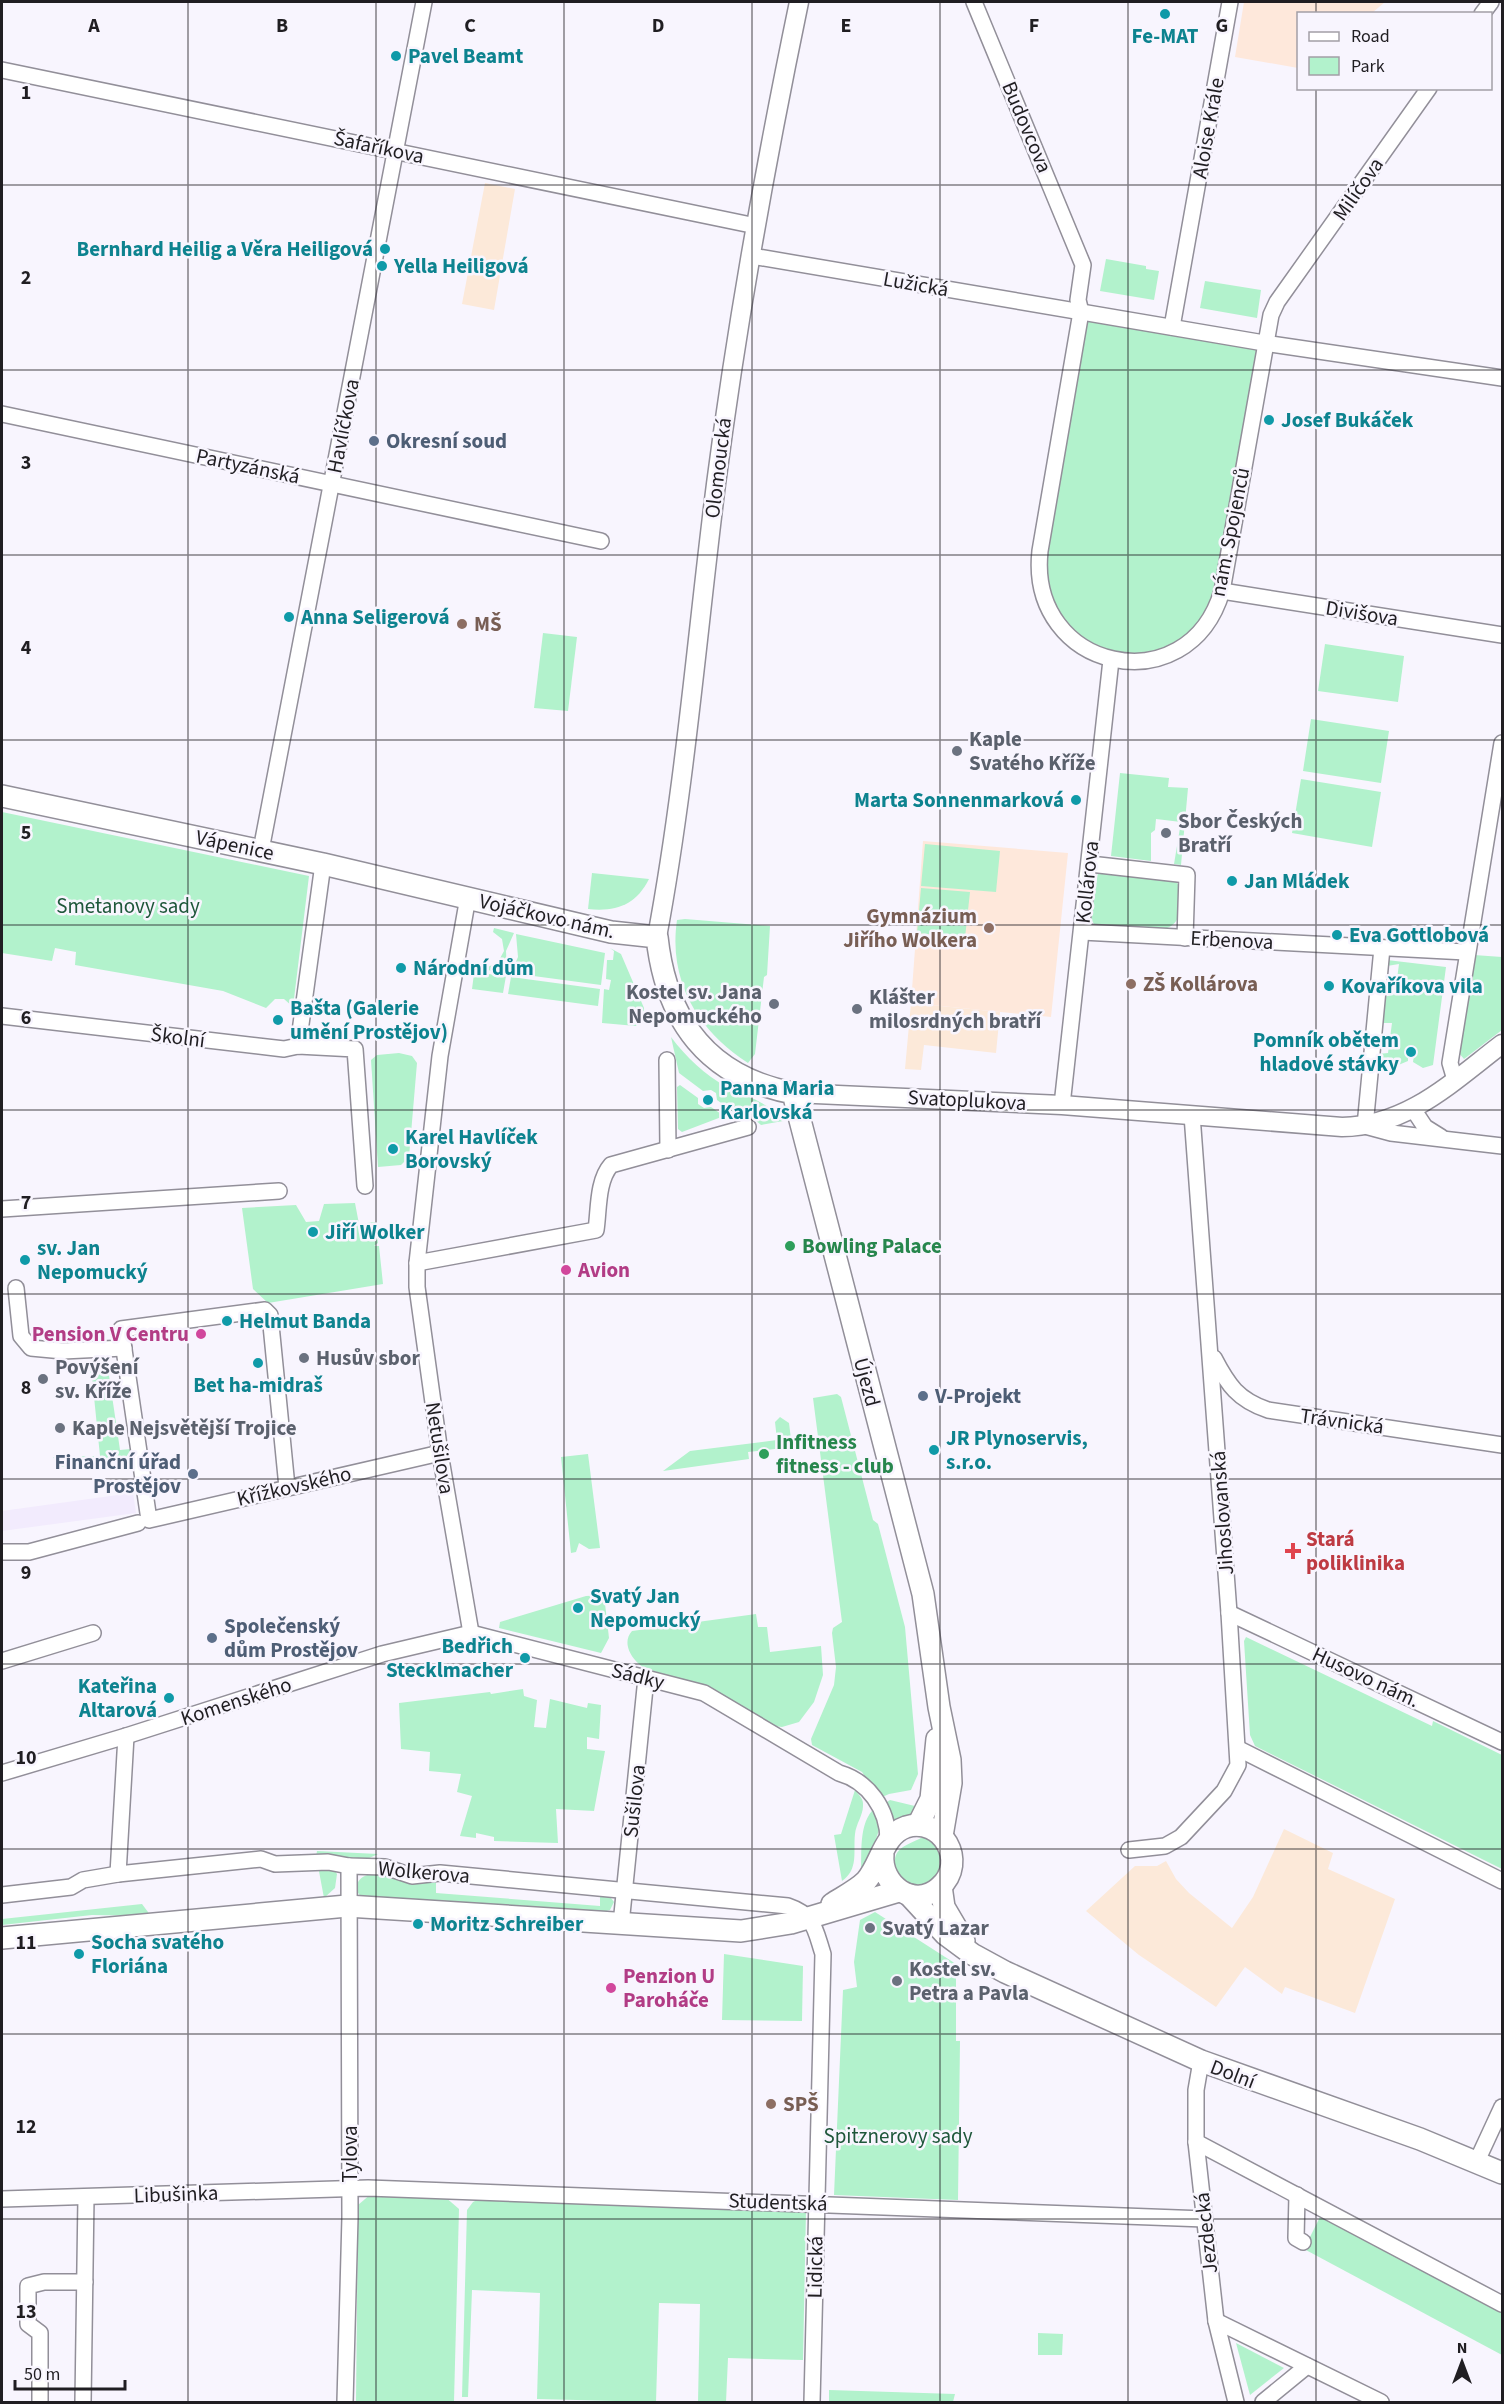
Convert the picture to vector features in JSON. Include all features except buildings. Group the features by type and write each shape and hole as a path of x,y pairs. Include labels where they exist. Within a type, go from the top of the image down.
{"main road":[{"name":"Vápenice","path":"2,795 468,897"},
{"name":"Vojáčkovo nám.","path":"468,897 611,932 657,937"},
{"name":"Svatoplukova","path":"657,937 670,998 697,1042 725,1066 749,1080 793,1093"},
{"name":"Újezd","path":"793,1093 923,1594 939,1707 943,1761"},
{"path":"918,1826 929,1804 943,1761"},
{"path":"942,1836 951,1783 943,1761"},
{"path":"918,1826 932,1829 942,1836 950,1848 952,1859 948,1876 941,1886 926,1894 904,1893 885,1875 885,1847 898,1831 918,1826"},
{"name":"Wolkerova","path":"810,1918 864,1883 885,1847"},
{"path":"941,1886 946,1911 972,1954"},
{"name":"Wolkerova","path":"2,1938 348,1906 734,1931 777,1926 904,1893"},
{"name":"Dolní","path":"904,1893 945,1934 972,1954 1005,1972 1201,2061 1477,2161 1503,2173"}],"street":[{"name":"Havlíčkova","path":"261,850 424,2"},
{"name":"Olomoucká","path":"657,937 681,786 725,416 756,226 800,2"},
{"name":"Budovcova","path":"974,2 1079,253"},
{"name":"Aloise Krále","path":"1172,327 1230,2"},
{"name":"Šafaříkova","path":"2,69 756,226"},
{"name":"Milíčova","path":"1287,289 1428,90"},
{"name":"nám. Spojenců","path":"1079,253 1083,271 1078,300 1081,312 1040,551 1040,576 1047,608 1062,630 1082,647 1111,660 1149,660 1180,648 1206,624 1222,591 1264,343 1271,315 1287,289"},
{"name":"Lužická","path":"752,256 1081,312"},
{"path":"1081,312 1264,343 1503,378"},
{"name":"Partyzánská","path":"2,414 601,542"},
{"name":"Divišova","path":"1222,591 1503,635"},
{"name":"Kollárova","path":"1062,1105 1111,660"},
{"path":"1455,1080 1449,1063 1503,743"},
{"path":"298,1046 323,864"},
{"path":"1090,864 1187,875 1185,938"},
{"name":"Vojáčkovo nám.","path":"425,1182 440,1056 468,897"},
{"name":"Erbenova","path":"1082,932 1466,952"},
{"path":"1365,1126 1382,948"},
{"name":"Školní","path":"2,1016 284,1049 298,1046 355,1049 365,1186"},
{"path":"1413,1109 1503,1044"},
{"path":"667,1060 668,1150"},
{"name":"Svatoplukova","path":"793,1093 1062,1105 1342,1127 1365,1126 1413,1109 1425,1127 1447,1139"},
{"name":"Jihoslovanská","path":"1129,1850 1164,1846 1181,1837 1211,1807 1233,1779 1238,1765 1239,1749 1192,1115"},
{"name":"Svatoplukova","path":"1365,1126 1391,1133 1503,1146"},
{"path":"417,1263 596,1230 604,1175 611,1165 748,1127"},
{"name":"Netušilova","path":"425,1182 417,1263 417,1287 440,1453 471,1633"},
{"path":"4,1209 279,1191"},
{"path":"16,1288 21,1336 31,1348 63,1350 124,1348"},
{"path":"144,1521 121,1329 265,1310 270,1315 287,1487"},
{"name":"Trávnická","path":"1210,1350 1226,1383 1249,1404 1268,1410 1503,1445"},
{"name":"Křížkovského","path":"2,1552 29,1552 144,1521 440,1453"},
{"name":"Husovo nám.","path":"1229,1613 1503,1742"},
{"path":"2,1661 93,1633"},
{"name":"Sádky","path":"471,1633 704,1693 864,1784 884,1818 885,1847"},
{"name":"Komenského","path":"2,1773 382,1654 471,1633"},
{"name":"Sušilova","path":"621,1924 646,1678"},
{"path":"118,1874 126,1736"},
{"path":"1239,1749 1503,1881"},
{"name":"Wolkerova","path":"2,1895 71,1887 83,1880 118,1874 261,1859 274,1864 328,1862 349,1866 385,1867 412,1876 440,1873 788,1906 810,1918"},
{"name":"Tylova","path":"345,2403 350,2188 349,1866"},
{"name":"Lidická","path":"810,1918 823,1954 812,2403"},
{"name":"Jezdecká","path":"1201,2061 1196,2090 1196,2142 1216,2321 1236,2403"},
{"path":"1477,2161 1503,2107"},
{"path":"1196,2142 1503,2304"},
{"name":"Libušinka","path":"2,2199 350,2188"},
{"name":"Studentská","path":"350,2188 1205,2219"},
{"path":"1297,2195 1296,2238 1303,2242"},
{"path":"83,2403 86,2197"},
{"path":"40,2403 40,2333 28,2324 28,2286 44,2282 85,2282"},
{"path":"1216,2321 1381,2403"},
{"path":"1263,2403 1307,2366"}],"shaded area":[{"path":"1244,2 1385,2 1373,12 1297,12 1297,68 1235,57"},
{"path":"485,183 515,189 494,310 462,304"},
{"name":"Gymnázium Jiřího Wolkera","path":"923,841 1068,853 1051,1017 911,1003"},
{"path":"911,1003 1000,1012 996,1053 924,1045 921,1070 905,1069"},
{"path":"131,1479 136,1513 2,1531 2,1511 125,1494 124,1480"},
{"path":"1284,1829 1333,1853 1328,1869 1395,1899 1355,2013 1285,1987 1282,1994 1245,1967 1216,2007 1139,1955 1086,1911 1135,1866 1157,1866 1166,1861 1176,1879 1189,1893 1232,1928 1253,1897"}],"green space":[{"path":"1106,259 1146,266 1146,269 1159,271 1154,300 1100,291"},
{"path":"1205,281 1261,290 1257,318 1200,308"},
{"path":"1087,315 1259,345 1215,595 1203,622 1174,649 1123,658 1077,641 1044,587 1043,551"},
{"path":"543,633 577,637 568,711 534,708"},
{"path":"1325,644 1404,656 1398,702 1318,691"},
{"path":"1311,719 1389,731 1381,783 1303,771"},
{"path":"1120,773 1169,778 1168,787 1188,788 1181,865 1174,864 1181,822 1156,819 1155,830 1151,833 1151,861 1111,856"},
{"path":"1301,779 1381,792 1372,847 1292,833"},
{"name":"Smetanovy sady","path":"2,812 309,876 293,1007 284,999 275,999 266,1008 223,991 75,965 76,952 55,948 52,961 2,953"},
{"path":"925,844 1000,851 996,892 921,886"},
{"path":"1098,872 1176,881 1181,893 1181,908 1176,920 1167,928 1094,924 1091,919"},
{"path":"592,873 649,879 638,895 624,905 608,909 588,909"},
{"path":"921,888 970,892 965,938 917,933"},
{"path":"677,920 770,926 767,975 764,977 755,1054 748,1063 730,1050 701,1020 682,984 675,942"},
{"path":"494,928 514,933 506,951 507,973 487,970 488,967 498,962 504,951 502,939 493,932"},
{"path":"516,934 605,953 601,985 511,973 518,957"},
{"path":"610,948 621,954 644,1008 643,1017 636,1026 602,1023 604,989 609,990 611,980 606,979 607,960 613,960 614,951"},
{"path":"1474,955 1502,957 1502,1030 1464,1059 1458,1052"},
{"path":"1387,960 1446,967 1433,1065 1423,1068 1413,1062 1415,1048 1408,1047 1408,1061 1396,1066 1378,1058 1378,1054 1388,1053 1392,1023 1381,1023 1384,997 1395,994 1399,964 1387,966"},
{"path":"475,966 479,967 479,973 506,976 503,993 472,989"},
{"path":"511,977 600,989 598,1006 508,994"},
{"path":"671,1037 711,1077 771,1109 783,1121 761,1125 747,1113 736,1114 717,1100 716,1093 711,1090 703,1091 679,1073"},
{"path":"399,1053 412,1056 417,1063 409,1157 401,1165 378,1167 371,1060 377,1055"},
{"path":"680,1085 698,1098 698,1104 704,1108 711,1107 724,1116 682,1132 678,1129 677,1087"},
{"path":"355,1203 359,1224 375,1222 378,1243 374,1246 379,1246 383,1284 268,1303 253,1289 242,1208 296,1205 306,1222 319,1221 324,1204"},
{"path":"107,1362 120,1450 131,1449 131,1454 127,1458 59,1467 53,1457 100,1456 92,1377 88,1365"},
{"path":"837,1394 841,1397 873,1520 878,1524 905,1627 918,1774 911,1790 880,1798 862,1772 812,1745 811,1739 834,1685 836,1667 832,1633 833,1628 842,1622 813,1398"},
{"path":"780,1417 789,1423 792,1447 748,1452 749,1459 663,1471 690,1451 777,1440 775,1422"},
{"path":"588,1454 600,1548 589,1549 579,1543 576,1552 571,1553 561,1457"},
{"path":"604,1595 609,1638 601,1653 499,1628 500,1622 586,1596"},
{"path":"756,1614 758,1627 767,1627 770,1652 821,1646 823,1675 814,1702 799,1722 782,1727 774,1726 712,1688 647,1669 633,1658 628,1647 627,1642 632,1631"},
{"path":"1246,1637 1432,1726 1433,1721 1502,1755 1502,1869 1255,1746 1250,1735 1244,1641"},
{"path":"523,1689 524,1696 537,1700 534,1727 546,1728 550,1699 587,1708 588,1703 601,1705 599,1739 587,1737 587,1749 605,1751 594,1811 556,1809 558,1843 494,1841 494,1837 476,1833 476,1838 460,1836 472,1796 457,1792 461,1774 429,1771 430,1752 401,1749 399,1703"},
{"path":"855,1790 862,1799 863,1809 856,1830 853,1866 842,1881 834,1835 841,1834"},
{"path":"890,1800 919,1807 909,1816 892,1823 884,1804"},
{"path":"875,1808 880,1827 867,1866 861,1874 863,1830"},
{"path":"926,1835 940,1852 939,1872 927,1885 910,1886 897,1875 895,1858 901,1848"},
{"path":"317,1851 378,1854 365,1860 316,1857"},
{"path":"318,1866 335,1871 337,1874 335,1888 324,1898"},
{"path":"378,1873 436,1879 436,1893 600,1906 600,1892 608,1894 614,1902 610,1910 602,1912 361,1897 356,1890 360,1879 366,1875"},
{"path":"142,1904 151,1916 92,1915 2,1925 2,1919"},
{"name":"Spitznerovy sady","path":"875,1912 956,1964 956,2041 960,2041 958,2200 834,2195 843,1990 857,1987 854,1962 860,1920"},
{"path":"724,1954 803,1966 802,2021 722,2020"},
{"path":"371,2194 444,2196 459,2209 454,2402 356,2402 358,2205"},
{"path":"483,2197 806,2211 803,2360 728,2358 726,2402 698,2402 700,2304 659,2303 656,2402 537,2399 540,2293 472,2290 468,2397 462,2397 467,2210 473,2202"},
{"path":"1322,2213 1502,2310 1502,2355 1304,2249"},
{"path":"1038,2333 1063,2334 1062,2355 1038,2355"},
{"path":"1236,2343 1284,2368 1250,2395"},
{"path":"829,2390 955,2394 953,2402 829,2402"}],"place":[{"name":"Fe-MAT","path":"1165,14"},
{"name":"Pavel Beamt","path":"396,56"},
{"name":"Bernhard Heilig a Věra Heiligová","path":"385,249"},
{"name":"Yella Heiligová","path":"382,266"},
{"name":"Josef Bukáček","path":"1269,420"},
{"name":"Okresní soud","path":"374,441"},
{"name":"Anna Seligerová","path":"289,617"},
{"name":"MŠ","path":"462,624"},
{"name":"Kaple Svatého Kříže","path":"957,751"},
{"name":"Marta Sonnenmarková","path":"1076,800"},
{"name":"Sbor Českých Bratří","path":"1166,833"},
{"name":"Jan Mládek","path":"1232,881"},
{"name":"Gymnázium Jiřího Wolkera","path":"989,928"},
{"name":"Eva Gottlobová","path":"1337,935"},
{"name":"Národní dům","path":"401,968"},
{"name":"ZŠ Kollárova","path":"1131,984"},
{"name":"Kovaříkova vila","path":"1329,986"},
{"name":"Kostel sv. Jana Nepomuckého","path":"774,1004"},
{"name":"Klášter milosrdných bratří","path":"857,1009"},
{"name":"Bašta (Galerie umění Prostějov)","path":"278,1020"},
{"name":"Pomník obětem hladové stávky","path":"1411,1052"},
{"name":"Panna Maria Karlovská","path":"708,1100"},
{"name":"Karel Havlíček Borovský","path":"393,1149"},
{"name":"Jiří Wolker","path":"313,1232"},
{"name":"Bowling Palace","path":"790,1246"},
{"name":"sv. Jan Nepomucký","path":"25,1260"},
{"name":"Avion","path":"566,1270"},
{"name":"Helmut Banda","path":"227,1321"},
{"name":"Pension V Centru","path":"201,1334"},
{"name":"Husův sbor","path":"304,1358"},
{"name":"Bet ha-midraš","path":"258,1363"},
{"name":"Povýšení sv. Kříže","path":"43,1379"},
{"name":"V-Projekt","path":"923,1396"},
{"name":"Kaple Nejsvětější Trojice","path":"60,1428"},
{"name":"JR Plynoservis, s.r.o.","path":"934,1450"},
{"name":"Infitness fitness - club","path":"764,1454"},
{"name":"Finanční úřad Prostějov","path":"193,1474"},
{"name":"Stará poliklinika","path":"1293,1551"},
{"name":"Svatý Jan Nepomucký","path":"578,1608"},
{"name":"Společenský dům Prostějov","path":"212,1638"},
{"name":"Bedřich Stecklmacher","path":"525,1658"},
{"name":"Kateřina Altarová","path":"169,1698"},
{"name":"Moritz Schreiber","path":"418,1924"},
{"name":"Svatý Lazar","path":"870,1928"},
{"name":"Socha svatého Floriána","path":"79,1954"},
{"name":"Kostel sv. Petra a Pavla","path":"897,1981"},
{"name":"Penzion U Paroháče","path":"611,1988"},
{"name":"SPŠ","path":"771,2104"}]}
